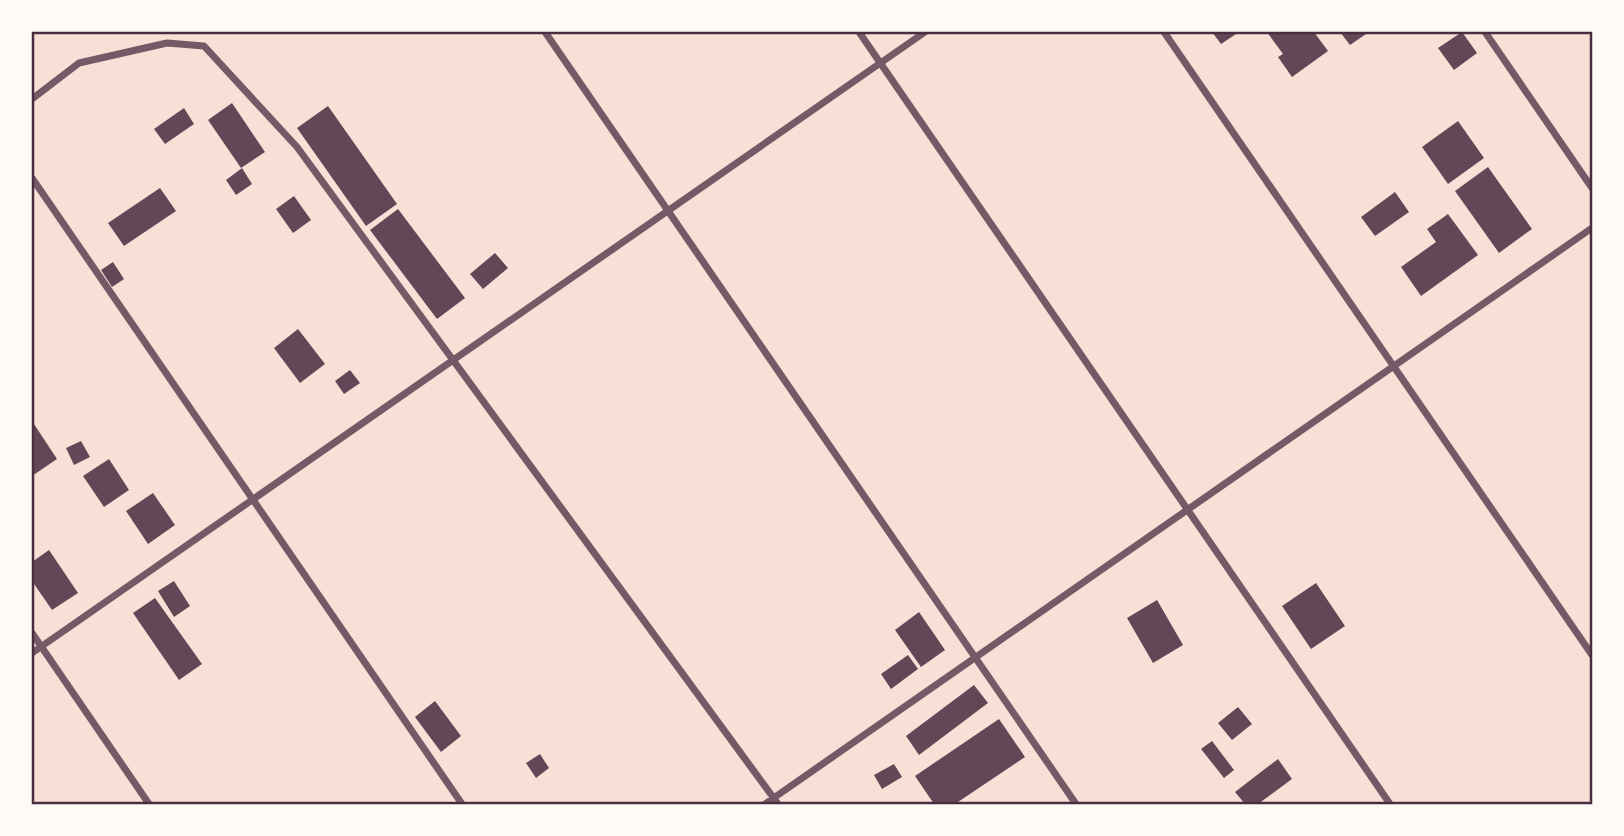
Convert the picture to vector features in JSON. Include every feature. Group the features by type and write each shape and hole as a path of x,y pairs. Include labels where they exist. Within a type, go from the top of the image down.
{"street":[{"path":"545,32 1076,804"},
{"path":"859,32 1390,804"},
{"path":"32,653 925,32"},
{"path":"1164,32 1592,655"},
{"path":"1485,32 1592,188"},
{"path":"32,99 79,63 167,43 204,46 297,147 776,801"},
{"path":"32,178 462,804"},
{"path":"765,804 776,801 975,658 1592,228"},
{"path":"32,633 149,804"}],"building":[{"path":"1212,32 1239,32 1221,44"},
{"path":"1267,32 1314,32 1328,51 1292,77 1278,57 1283,54"},
{"path":"1340,32 1369,32 1350,45"},
{"path":"1462,32 1477,53 1454,70 1438,48"},
{"path":"232,103 265,152 241,168 208,120"},
{"path":"328,106 397,204 366,226 297,128"},
{"path":"184,108 194,124 165,144 154,129"},
{"path":"1458,121 1484,158 1448,184 1422,147"},
{"path":"1488,167 1532,229 1499,253 1455,191"},
{"path":"242,168 252,184 236,195 226,180"},
{"path":"160,188 176,211 124,246 108,223"},
{"path":"1395,192 1409,212 1375,236 1361,217"},
{"path":"294,196 311,220 293,233 276,209"},
{"path":"398,209 465,298 437,319 370,230"},
{"path":"1448,214 1478,255 1421,296 1401,267 1436,242 1427,229"},
{"path":"495,253 508,268 483,289 470,274"},
{"path":"113,262 124,279 112,287 101,270"},
{"path":"298,329 325,364 300,383 274,348"},
{"path":"350,370 360,383 344,394 335,381"},
{"path":"32,421 57,459 32,476"},
{"path":"81,441 90,457 74,465 66,448"},
{"path":"109,459 129,490 104,507 83,476"},
{"path":"153,493 175,525 148,544 126,511"},
{"path":"49,550 78,593 52,610 32,581 32,562"},
{"path":"174,581 190,606 174,617 158,591"},
{"path":"1316,583 1345,626 1311,649 1282,606"},
{"path":"155,598 202,664 179,680 133,613"},
{"path":"1157,600 1183,645 1153,663 1127,618"},
{"path":"919,612 945,650 921,667 895,630"},
{"path":"908,655 918,669 891,689 881,674"},
{"path":"974,685 988,703 919,755 906,736"},
{"path":"435,701 461,736 441,752 415,717"},
{"path":"1238,707 1252,724 1232,740 1218,723"},
{"path":"999,719 1025,757 955,804 934,804 915,776"},
{"path":"1212,741 1234,770 1224,778 1201,749"},
{"path":"540,754 549,768 536,778 526,763"},
{"path":"1278,759 1292,779 1258,804 1245,804 1235,792"},
{"path":"894,764 902,777 882,789 874,775"}]}
